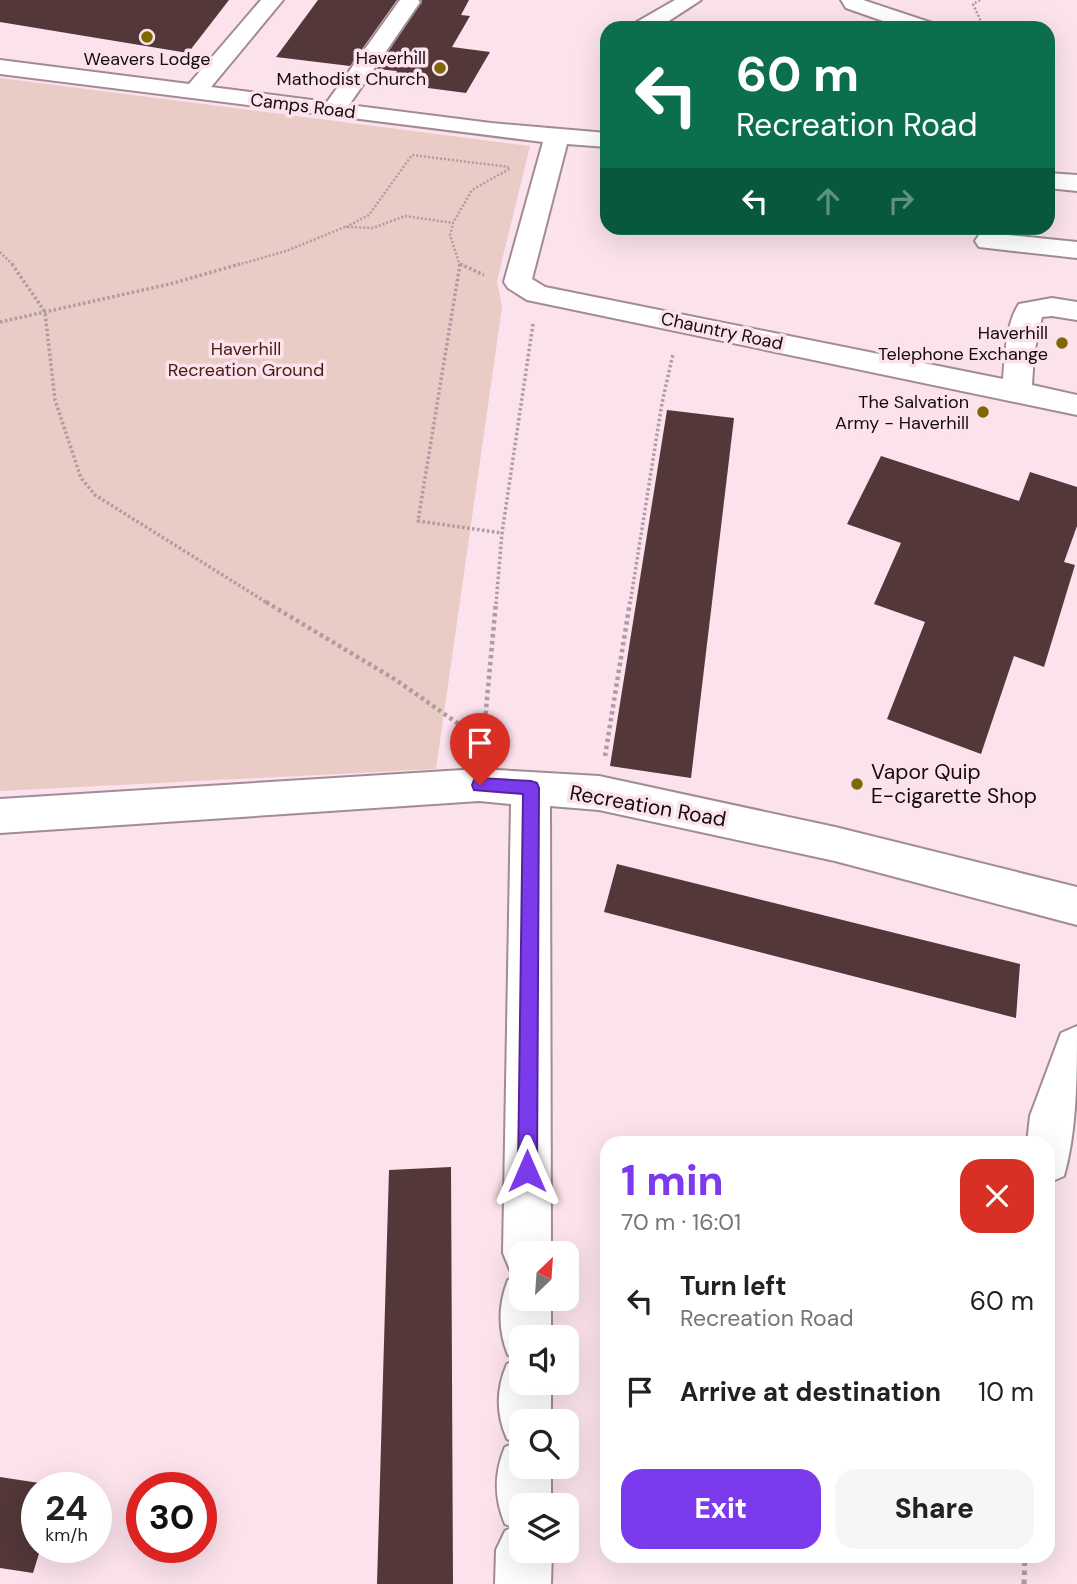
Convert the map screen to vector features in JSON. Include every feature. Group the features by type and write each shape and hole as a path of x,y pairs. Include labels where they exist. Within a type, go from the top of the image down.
{"street":[{"path":"195,92 272,0"},
{"path":"655,21 690,0"},
{"path":"852,0 853,4 903,21"},
{"path":"334,109 409,2"},
{"name":"Camps Road","path":"0,67 600,139"},
{"path":"537,293 518,282 557,136"},
{"path":"1055,181 1077,183"},
{"path":"988,241 1077,250"},
{"name":"Chauntry Road","path":"537,293 1077,405"},
{"path":"1017,391 1020,353 1029,310 1052,307 1077,312"},
{"name":"Recreation Road","path":"0,816 480,785 599,793 835,844 1077,906"},
{"path":"527,1241 531,788"},
{"path":"1051,1136 1053,1116 1077,1048"},
{"path":"523,1584 524,1563"}],"path":[{"path":"980,0 973,4 981,21"},
{"path":"0,322 170,284 286,251 345,228 369,215 412,155 548,171"},
{"path":"502,533 418,521 460,264 450,235 453,223 472,190 509,168"},
{"path":"345,228 373,228 405,216 453,223"},
{"path":"0,252 9,258 46,312 55,400 81,478 95,495 178,549 396,680 483,741"},
{"path":"480,785 502,533 537,293"},
{"path":"599,793 662,403 681,323"},
{"path":"1024,1584 1025,1563"}],"green space":[{"name":"Haverhill Recreation Ground","path":"0,78 530,146 497,281 502,307 436,769 0,791"}],"building":[{"name":"Weavers Lodge","path":"0,0 229,0 188,53 0,22"},
{"path":"318,0 397,0 350,66 276,57"},
{"name":"Haverhill Mathodist Church","path":"422,0 469,0 461,15 470,16 452,47 490,52 466,93 390,83 397,71 377,69"},
{"path":"667,410 734,418 691,778 610,766"},
{"path":"881,456 1019,501 1030,472 1077,487 1077,526 1064,562 1075,565 1044,667 1014,656 981,754 887,719 925,622 874,604 901,543 847,524"},
{"path":"617,864 1020,964 1016,1018 604,912"},
{"path":"451,1167 453,1584 377,1584 389,1170"},
{"path":"0,1477 21,1480 21,1563 36,1563 33,1573 0,1568"}],"place":[{"name":"Weavers Lodge","path":"147,37"},
{"name":"Haverhill Mathodist Church","path":"440,68"},
{"name":"Haverhill Telephone Exchange","path":"1062,343"},
{"name":"The Salvation Army - Haverhill","path":"983,412"},
{"name":"Vapor Quip E-cigarette Shop","path":"857,784"}],"route":[{"path":"480,785 531,788 527,1171"}]}
